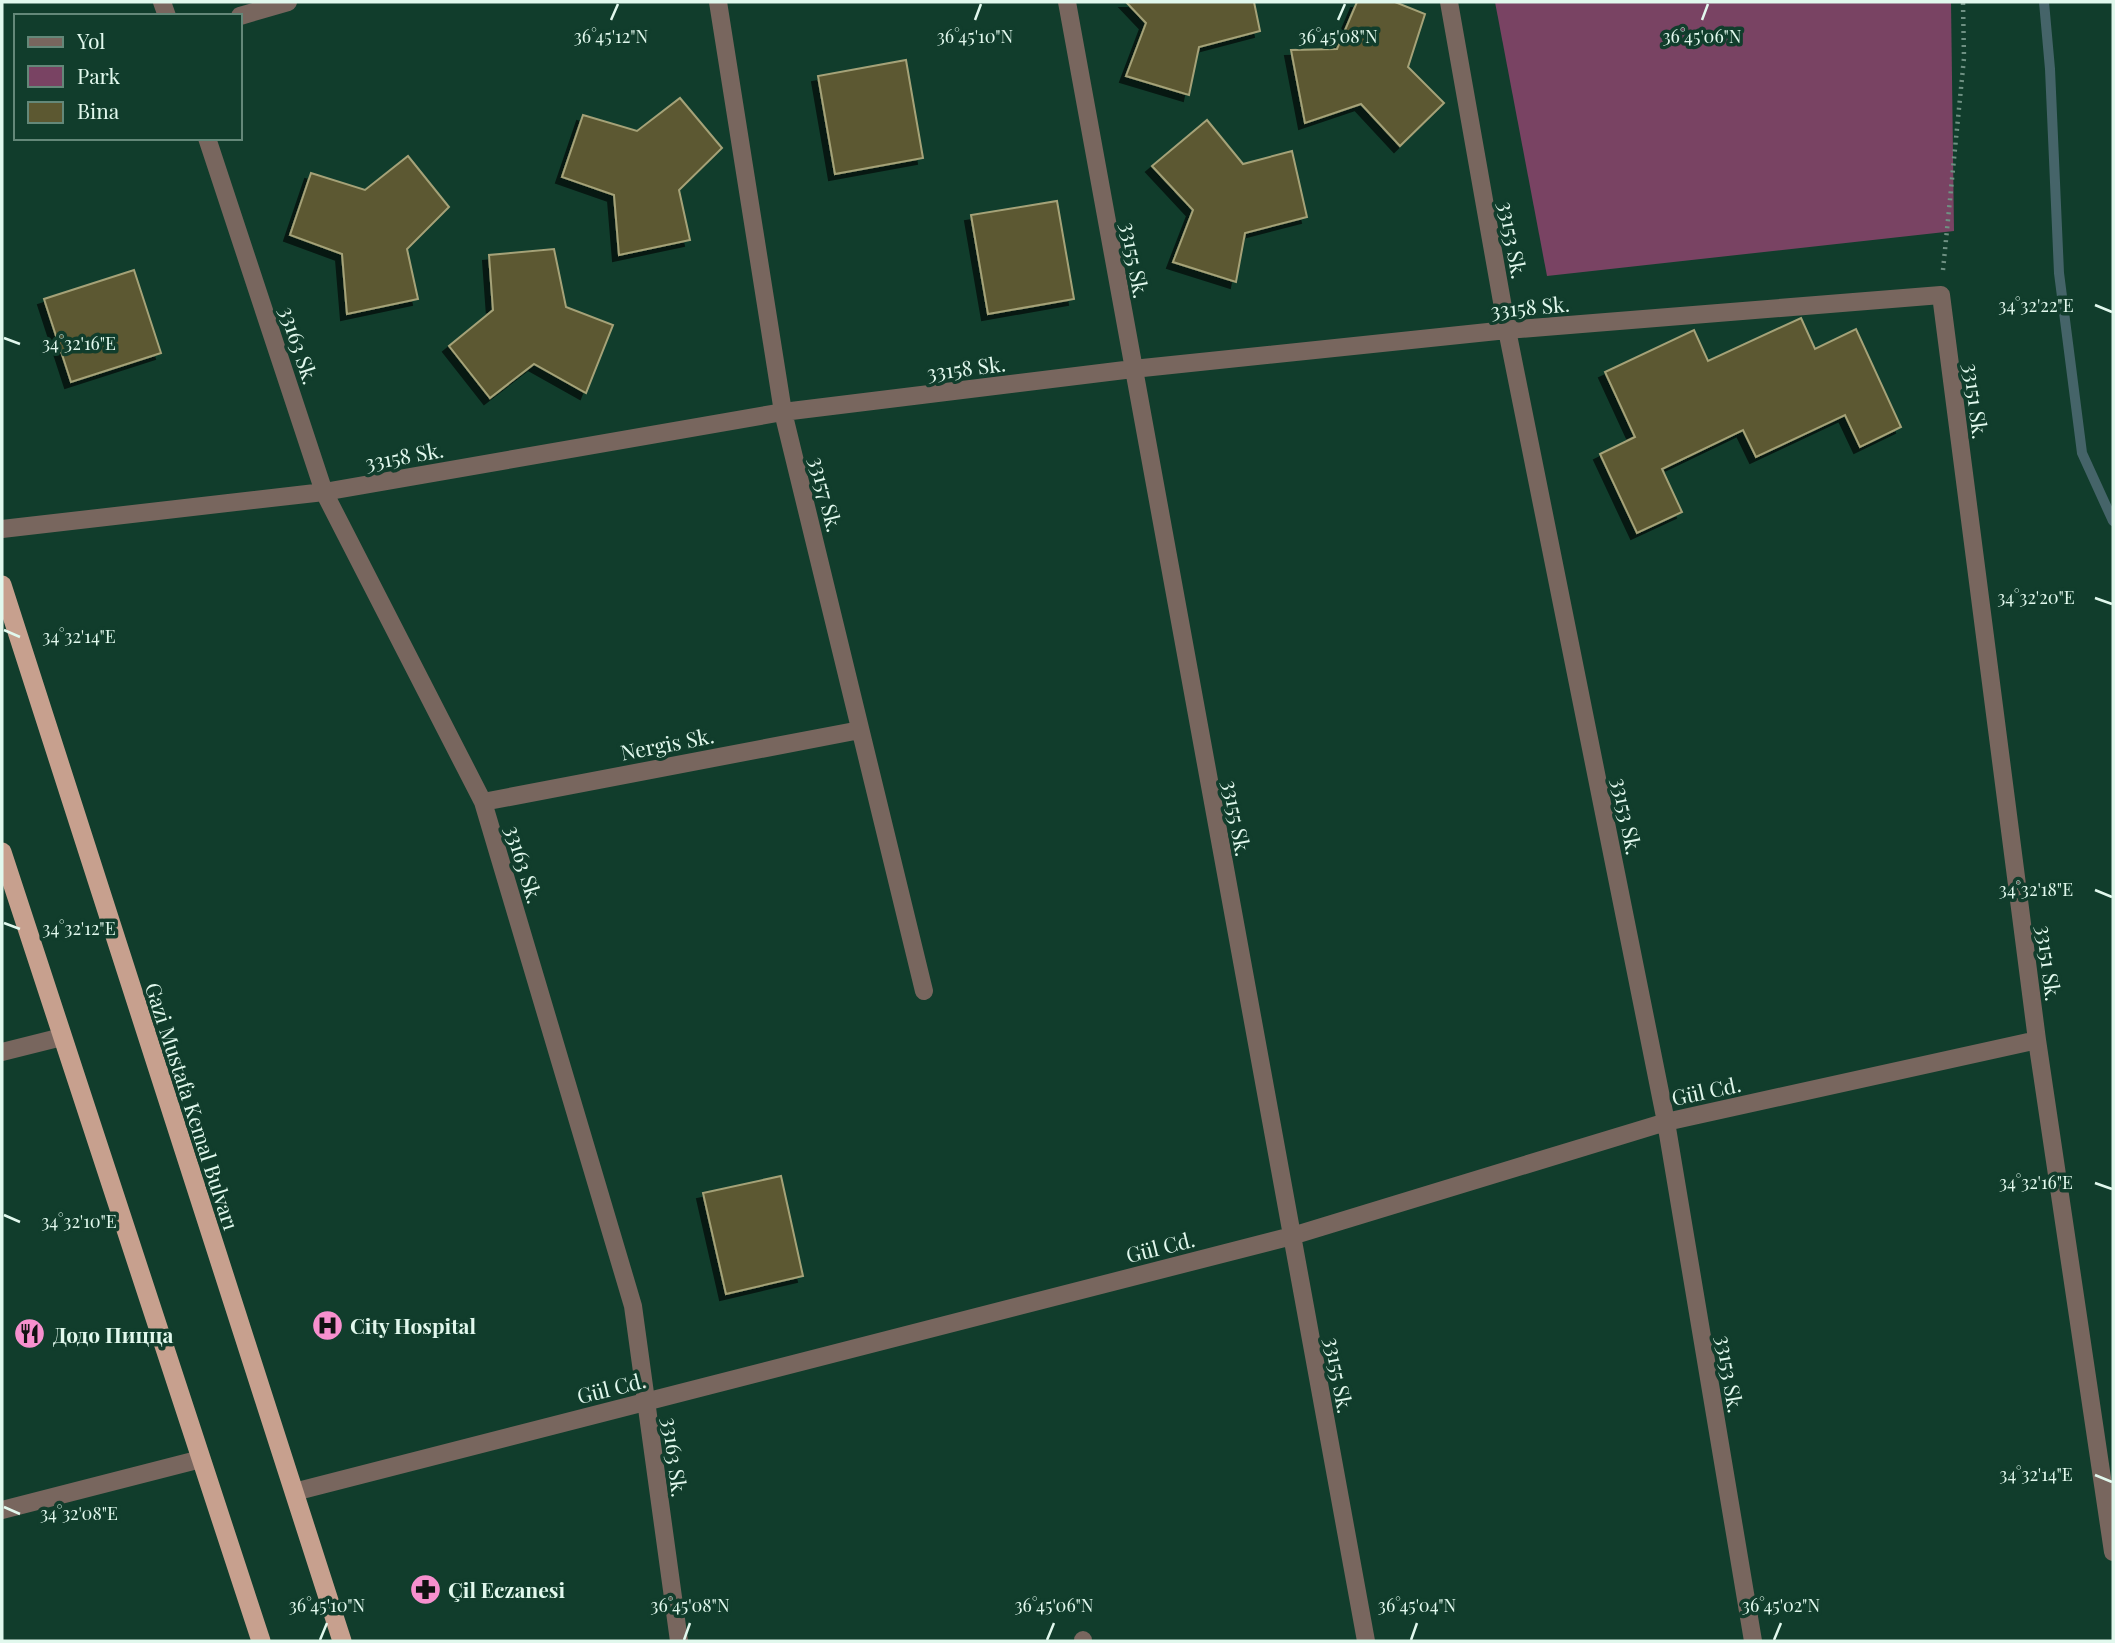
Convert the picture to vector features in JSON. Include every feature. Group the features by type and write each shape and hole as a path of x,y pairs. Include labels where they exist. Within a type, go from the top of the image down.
{"highway":[{"name":"Gazi Mustafa Kemal Bulvarı","path":"2,585 342,1641"},
{"path":"2,852 261,1641"}],"street":[{"path":"242,15 288,2"},
{"name":"33157 Sk.","path":"719,2 783,412 924,991"},
{"name":"33155 Sk.","path":"1067,2 1366,1641"},
{"name":"33153 Sk.","path":"1449,2 1507,330 1666,1122 1753,1641"},
{"name":"33163 Sk.","path":"208,140 324,492 483,802 634,1306 679,1641"},
{"name":"33158 Sk.","path":"2,529 324,492 783,412 1133,369 1507,330 1941,295"},
{"name":"33151 Sk.","path":"1941,295 2037,1040 2113,1552"},
{"name":"Nergis Sk.","path":"483,802 860,730"},
{"path":"2,1052 62,1037"},
{"name":"Gül Cd.","path":"294,1492 1292,1236 1666,1122 2037,1040"},
{"path":"2,1510 201,1459"}],"path":[{"path":"1941,295 1965,58 1963,2"}],"green space":[{"path":"1495,2 1951,2 1954,231 1547,276"}],"building":[{"path":"1126,2 1254,2 1260,31 1199,47 1189,95 1126,76 1146,23"},
{"path":"1357,2 1395,2 1425,14 1408,67 1444,103 1400,146 1361,104 1305,123 1291,50 1337,49"},
{"path":"906,60 923,158 835,174 818,76"},
{"path":"680,98 722,148 679,190 690,240 619,255 614,195 562,177 583,115 637,131"},
{"path":"1207,120 1243,164 1292,151 1307,217 1245,233 1236,282 1173,262 1193,210 1152,166"},
{"path":"408,156 449,207 407,249 418,299 347,314 342,254 290,235 311,173 365,190"},
{"path":"1057,201 1074,299 988,314 971,215"},
{"path":"554,249 566,307 613,325 586,393 534,364 490,398 449,346 493,310 489,255"},
{"path":"134,270 161,353 71,382 44,299"},
{"path":"1801,318 1815,349 1856,329 1901,427 1860,447 1845,415 1756,457 1743,430 1662,469 1682,512 1637,533 1600,454 1635,437 1605,372 1694,330 1708,361"},
{"path":"781,1176 803,1276 726,1294 703,1193"}],"waterway":[{"path":"2044,2 2050,69 2059,273 2082,453 2113,521"}],"place":[{"name":"City Hospital","path":"327,1325"},
{"name":"Додо Пицца","path":"30,1334"},
{"name":"Çil Eczanesi","path":"425,1589"}]}
